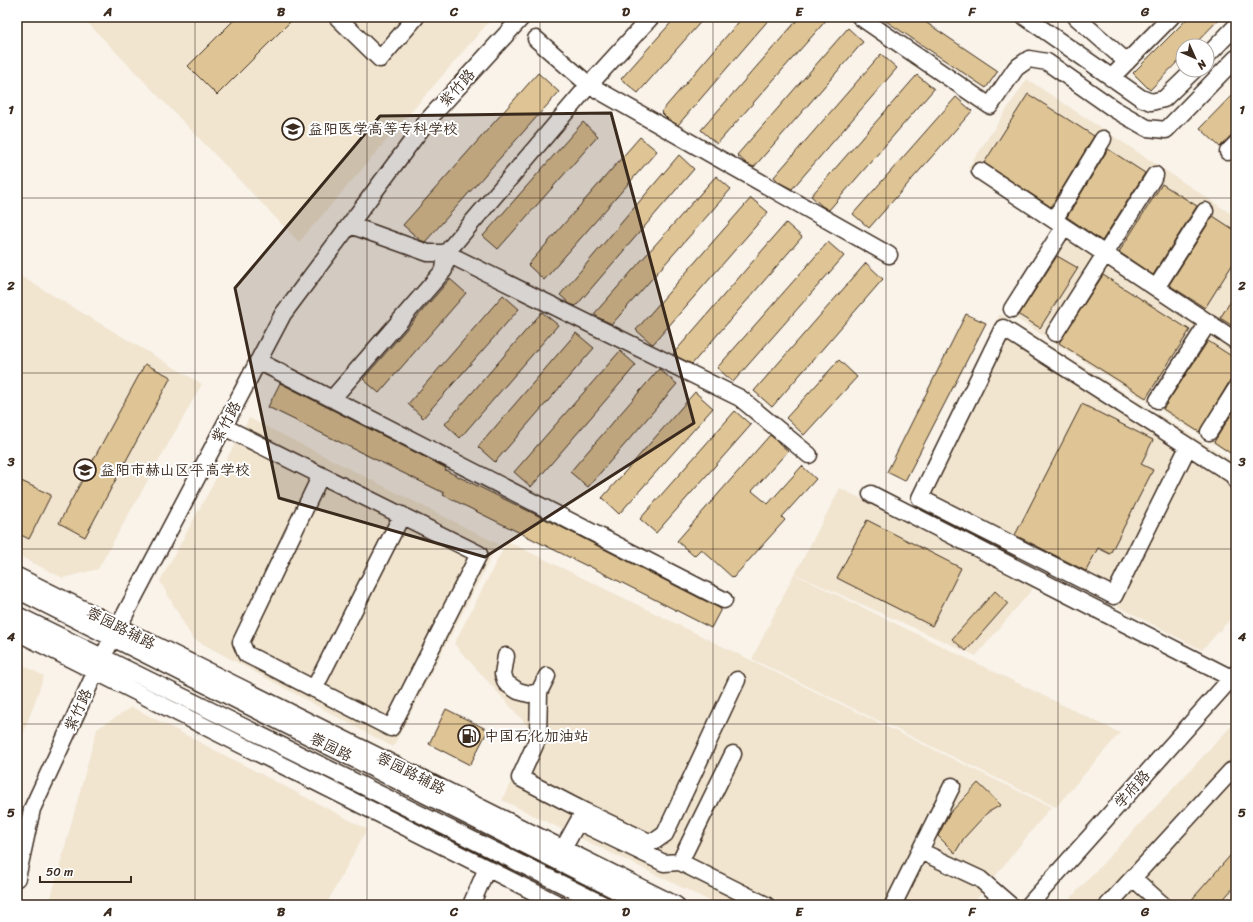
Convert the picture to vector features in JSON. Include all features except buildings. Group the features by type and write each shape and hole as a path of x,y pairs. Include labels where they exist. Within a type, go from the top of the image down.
{"street":[{"path":"336,17 380,59 416,17"},
{"name":"紫竹路","path":"17,874 32,809 99,665 283,314 427,121 522,17"},
{"path":"332,398 444,270 446,253 589,85 651,17"},
{"path":"860,17 990,106 1016,68 1029,59 1047,62 1114,109 1147,128 1166,130 1236,58"},
{"path":"1025,17 1111,78 1141,98 1151,102 1164,100 1186,78"},
{"path":"1076,17 1127,62"},
{"path":"1111,78 1171,17"},
{"path":"1215,48 1236,26"},
{"path":"536,39 589,85 889,255"},
{"path":"1012,309 1059,224 1103,139"},
{"path":"980,172 1236,341"},
{"path":"1055,333 1155,175"},
{"path":"1156,288 1205,210"},
{"path":"350,225 428,254 446,253 740,398 809,455"},
{"path":"1158,400 1208,323"},
{"path":"1188,447 1114,596 920,498 1003,328 1233,475 1236,481"},
{"path":"258,361 724,600"},
{"path":"1209,432 1236,389"},
{"path":"224,427 478,554 391,728 246,654 241,642 321,476"},
{"path":"871,494 1234,675"},
{"path":"314,689 402,515"},
{"name":"蓉园路辅路","path":"17,576 116,632 560,855 676,905"},
{"path":"17,590 116,632"},
{"name":"蓉园路","path":"17,615 99,665 604,905"},
{"path":"17,632 99,665 560,905"},
{"path":"506,656 503,674 506,683 518,691 529,694 539,692"},
{"name":"学府路","path":"1034,902 1234,675"},
{"path":"546,676 539,692 538,738 520,778 581,816 664,863 680,862 766,905"},
{"path":"581,816 647,841 654,841 665,834 737,680"},
{"path":"680,862 733,754"},
{"path":"1108,905 1231,771 1236,773"},
{"path":"893,905 952,786"},
{"path":"581,816 560,855 645,905"},
{"path":"920,851 980,879 1010,905"},
{"path":"471,905 487,868"},
{"path":"1132,878 1162,905"}],"highlighted area":[{"path":"611,113 694,423 485,557 279,498 235,288 380,116"}],"shaded area":[{"name":"益阳医学高等专科学校","path":"82,17 493,17 299,242"},
{"path":"1027,79 1236,217 1236,458 1003,310 1057,228 968,168"},
{"name":"益阳市赫山区平高学校","path":"17,274 202,384 98,569 63,578 17,555"},
{"path":"1000,314 1236,463 1236,613 1202,650 911,499"},
{"path":"249,418 498,544 393,747 192,638 160,581"},
{"path":"840,488 1035,586 976,656 795,574"},
{"path":"507,541 1051,807 972,905 718,905 502,800 534,733 454,644"},
{"path":"794,574 1120,733 1056,807 752,659"},
{"path":"17,662 44,676 17,752"},
{"path":"132,707 367,829 326,905 49,905 97,729"},
{"path":"1236,721 1236,905 1064,905"}],"place":[{"name":"益阳医学高等专科学校","path":"293,129"},
{"name":"益阳市赫山区平高学校","path":"85,470"},
{"name":"中国石化加油站","path":"469,736"}]}
